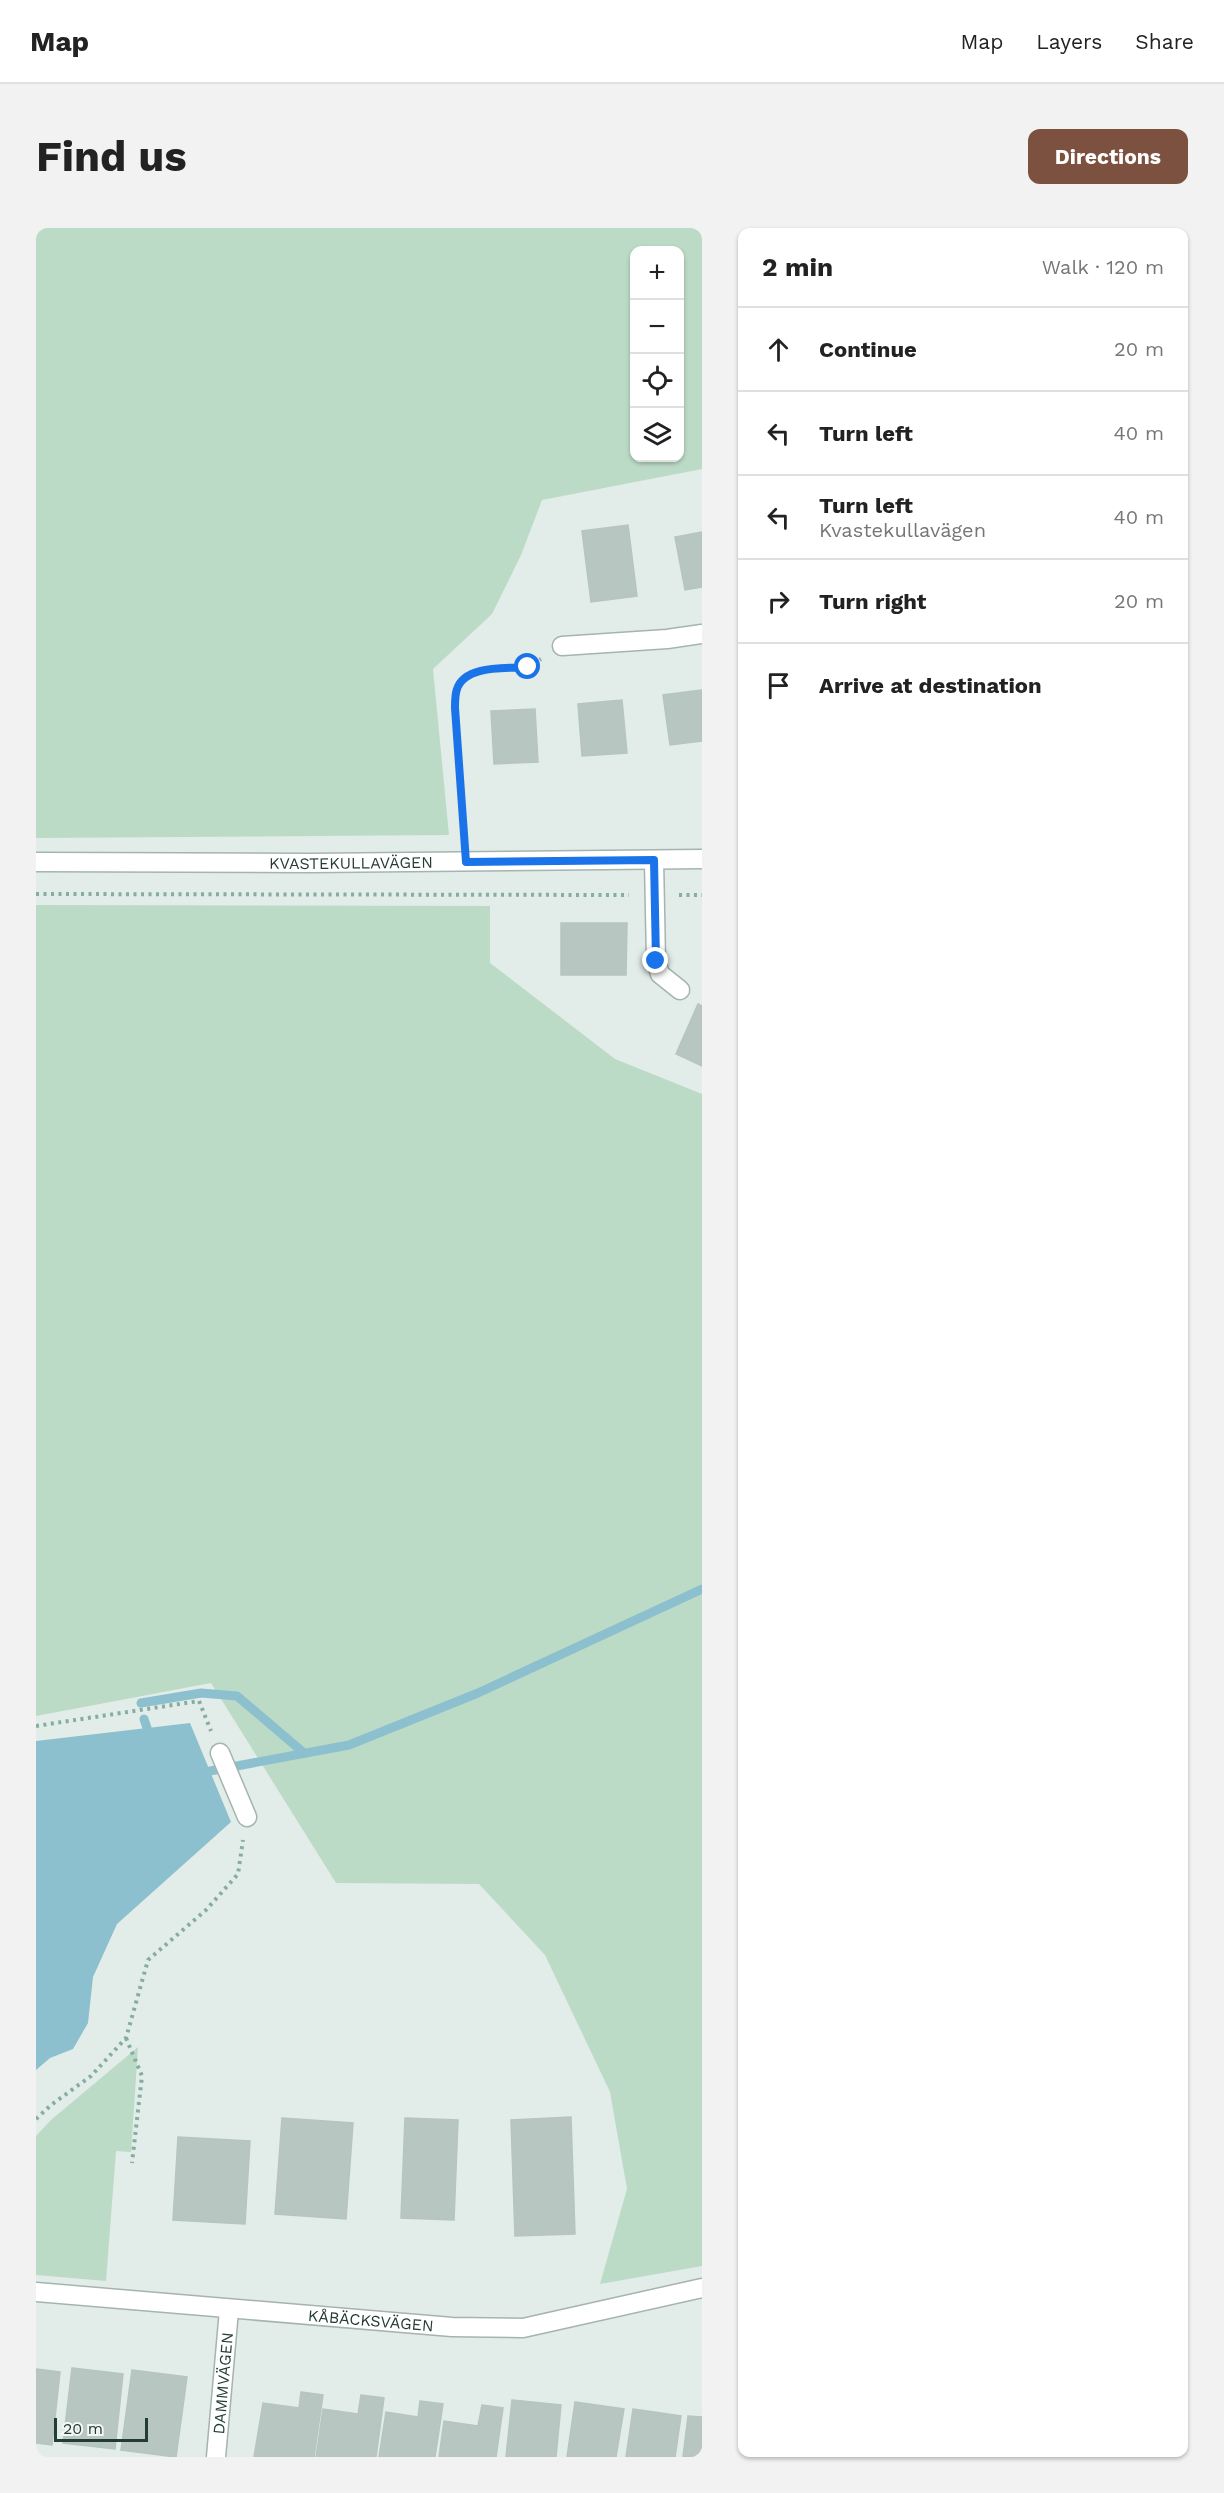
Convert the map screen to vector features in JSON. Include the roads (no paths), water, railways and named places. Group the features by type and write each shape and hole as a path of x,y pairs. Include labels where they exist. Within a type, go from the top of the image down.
{"street":[{"path":"562,646 667,639 702,634"},
{"path":"654,860 656,961 660,974 680,990"},
{"name":"KVASTEKULLAVÄGEN","path":"36,862 702,860"},
{"path":"220,1753 247,1817"},
{"name":"KÅBÄCKSVÄGEN","path":"36,2292 453,2327 523,2328 702,2288"},
{"name":"DAMMVÄGEN","path":"216,2457 229,2310"}],"water":[{"path":"190,1723 231,1822 117,1924 93,1977 88,2023 73,2049 50,2058 36,2070 36,1741"}],"waterway":[{"path":"210,1771 349,1745 478,1693 702,1589"},
{"path":"141,1703 201,1693 237,1696 304,1753"},
{"path":"144,1719 147,1728"}]}
